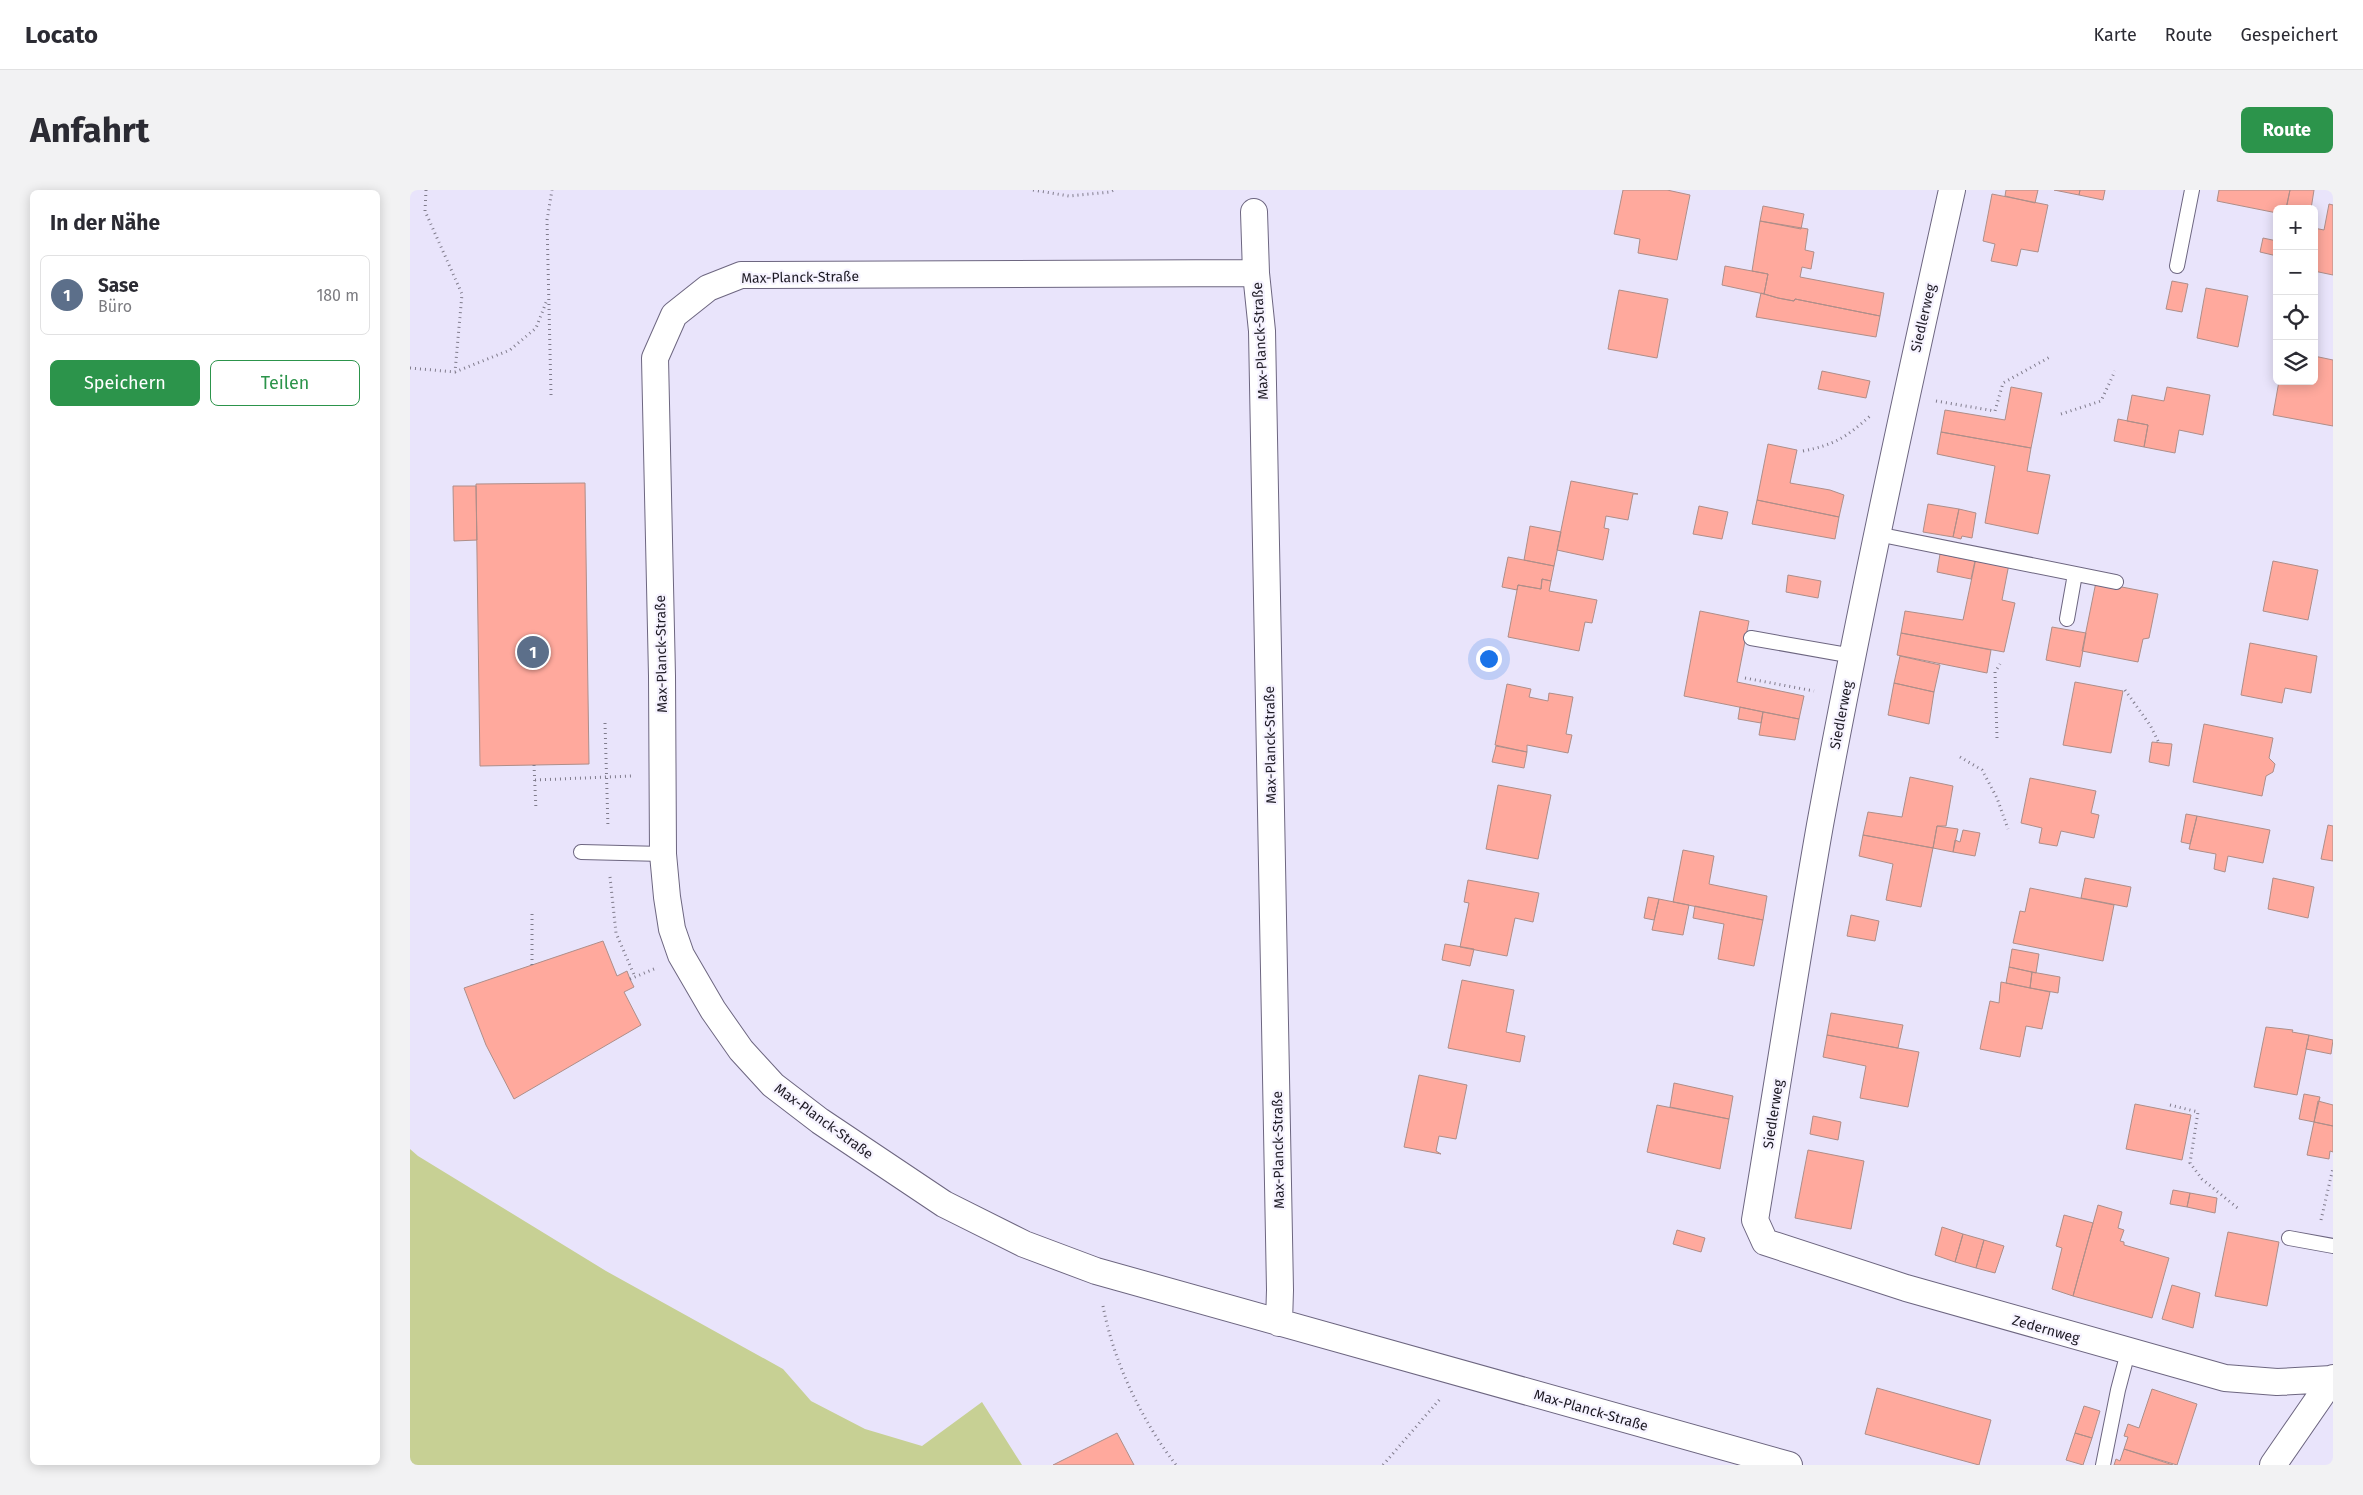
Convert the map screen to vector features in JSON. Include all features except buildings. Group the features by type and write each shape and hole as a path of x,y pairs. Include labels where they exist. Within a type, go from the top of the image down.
{"street":[{"name":"Siedlerweg","path":"1765,1242 1755,1220 1820,826 1877,534 1952,190"},
{"path":"1254,212 1256,273"},
{"name":"Max-Planck-Straße","path":"1278,1323 1280,1290 1262,331 1256,273 741,276 708,288 674,315 655,358 662,854 672,929 681,956 713,1010 741,1050 773,1085 820,1121 944,1204 1024,1244 1096,1272 1278,1323 1789,1465"},
{"name":"Zedernweg","path":"1765,1242 1906,1288 2225,1378 2277,1382 2333,1378"},
{"path":"2273,1465 2333,1378"}],"lane":[{"path":"2177,266 2192,190"},
{"path":"1877,534 2116,582"},
{"path":"2068,619 2075,574"},
{"path":"1751,638 1853,656"},
{"path":"581,852 662,854"},
{"path":"2289,1238 2333,1246"},
{"path":"2103,1465 2118,1390 2128,1352"}],"path":[{"path":"426,190 425,211 462,294 455,372"},
{"path":"551,395 547,220 552,190"},
{"path":"1033,190 1069,196 1114,190"},
{"path":"410,368 455,372 510,350 536,328 548,297"},
{"path":"1906,397 1995,411 2003,383 2050,357"},
{"path":"2061,414 2101,401 2115,371"},
{"path":"1803,451 1828,446 1849,435 1872,414"},
{"path":"1997,738 1995,672 2000,664"},
{"path":"1745,678 1844,697"},
{"path":"2126,690 2150,725 2159,743"},
{"path":"1960,757 1982,770 1997,798 2008,829"},
{"path":"534,764 536,810"},
{"path":"535,780 606,776 662,776"},
{"path":"532,914 532,965"},
{"path":"2170,1105 2198,1112 2190,1163 2202,1179 2240,1210"},
{"path":"2321,1223 2333,1168"},
{"path":"1096,1272 1108,1333 1126,1381 1156,1439 1176,1465"},
{"path":"1382,1465 1462,1374"}],"green space":[{"path":"410,1149 418,1156 606,1271 783,1369 811,1401 865,1429 922,1446 982,1402 1022,1465 410,1465"}],"place":[{"name":"Sase","path":"533,652"}]}
